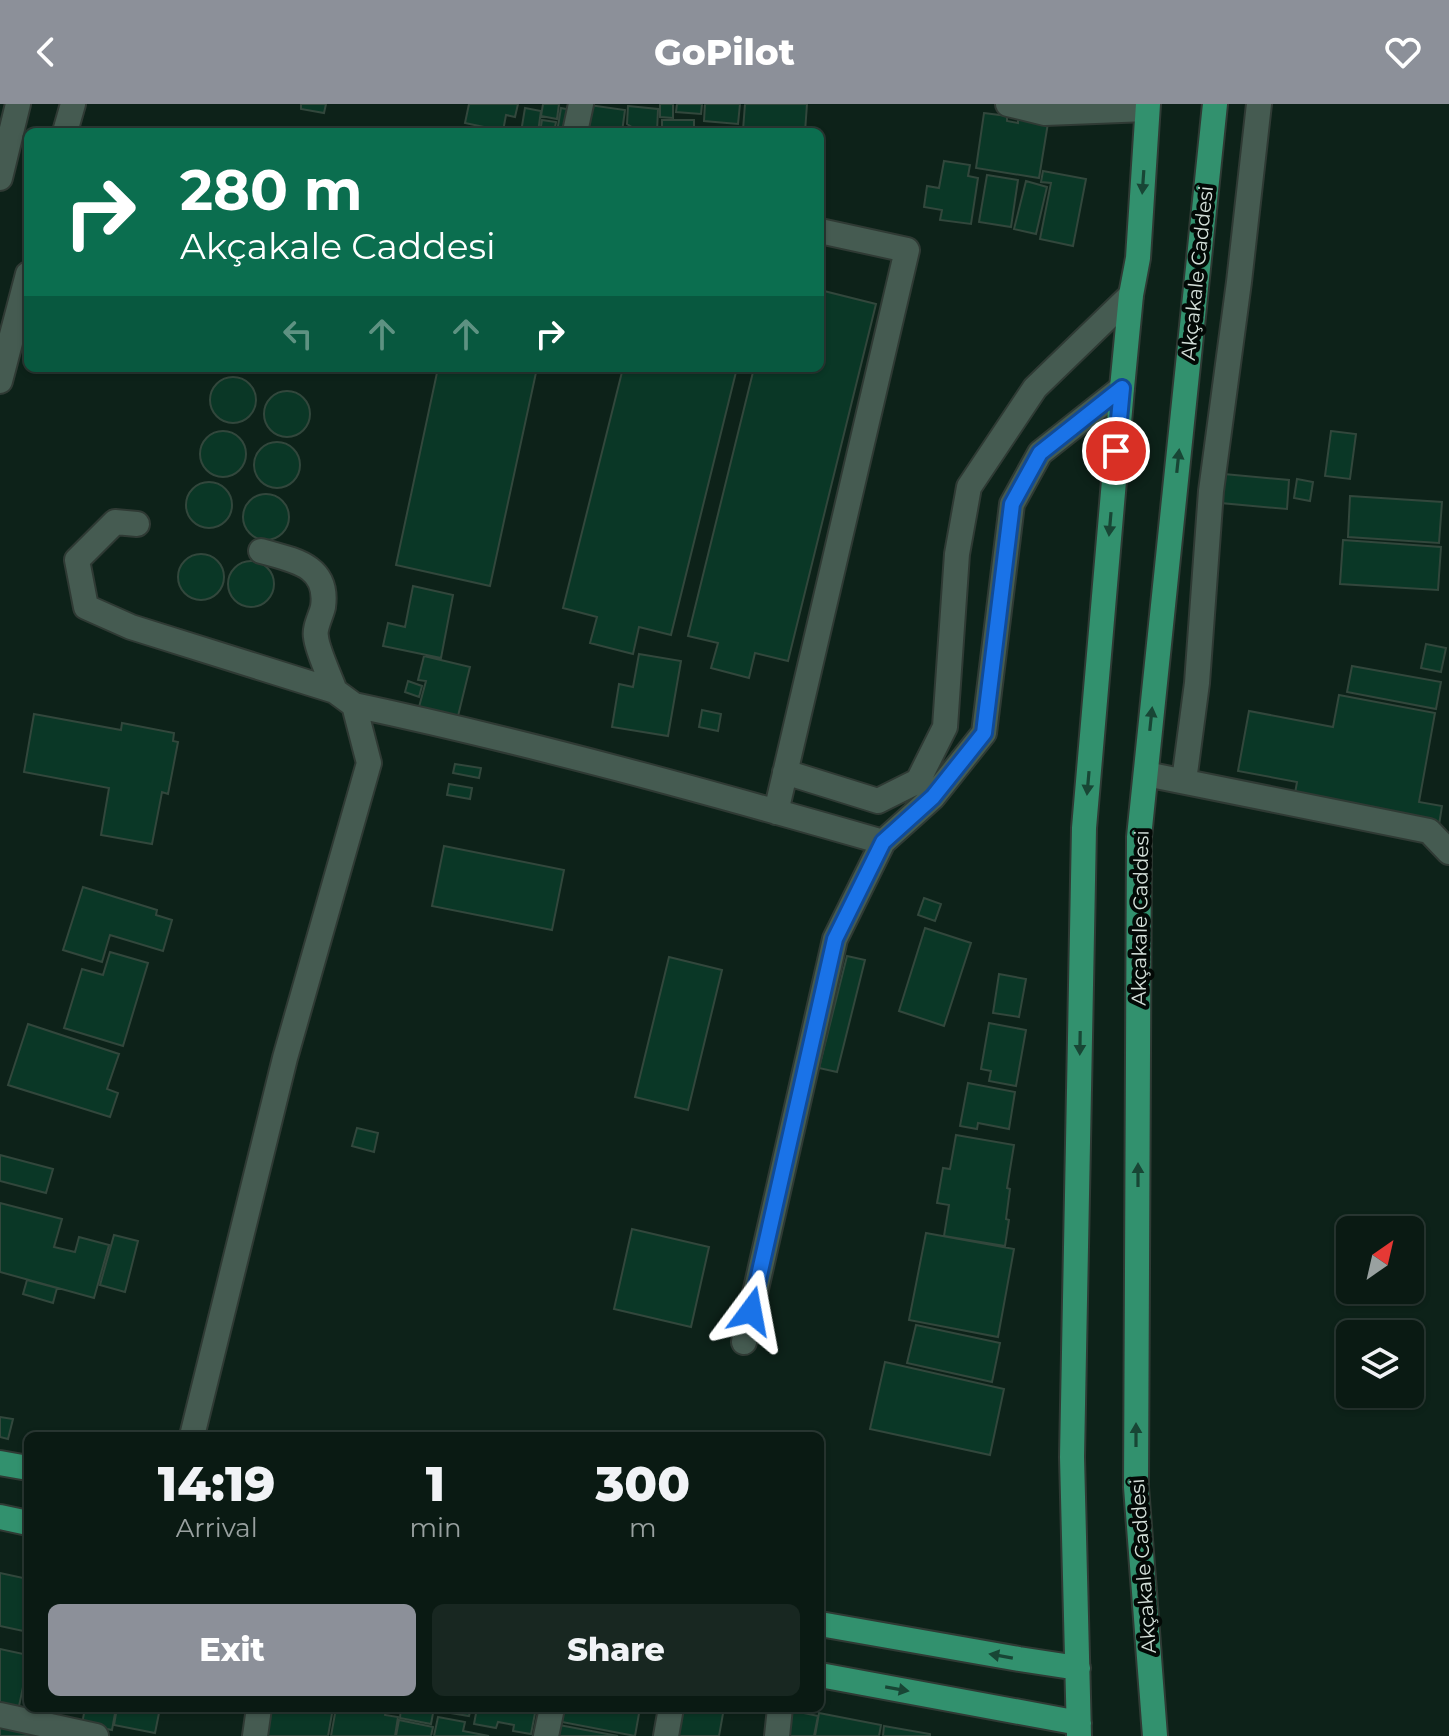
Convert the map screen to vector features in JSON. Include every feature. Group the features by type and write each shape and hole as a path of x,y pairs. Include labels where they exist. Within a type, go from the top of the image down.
{"main road":[{"name":"Akçakale Caddesi","path":"1155,1736 1136,1487 1139,837 1215,104"},
{"path":"824,1676 1079,1729 1072,1457 1084,828 1122,388 1131,295 1138,258 1147,106"},
{"path":"0,1463 24,1467"},
{"path":"0,1517 24,1522"},
{"path":"824,1625 1078,1668"}],"street":[{"path":"0,178 18,104"},
{"path":"66,128 73,104"},
{"path":"576,128 581,104"},
{"path":"1008,104 1045,113 1147,106"},
{"path":"1184,781 1197,683 1211,491 1259,104"},
{"path":"776,812 907,250 824,232"},
{"path":"0,381 24,289"},
{"path":"785,772 878,801 918,781 945,727 957,554 969,487 1035,388 1131,295"},
{"path":"744,1342 835,939 883,842 933,797 984,733 1012,504 1040,453 1122,388"},
{"path":"137,524 115,522 77,560 86,607 131,627 344,698 883,842"},
{"path":"193,1432 285,1058 369,763 315,635 324,592 319,578 306,565 261,551"},
{"path":"1146,774 1429,831 1449,852"},
{"path":"255,1736 258,1712"},
{"path":"546,1736 551,1712"},
{"path":"666,1736 670,1712"},
{"path":"777,1736 780,1712"},
{"path":"0,1715 96,1736"}],"building":[{"path":"301,104 326,104 324,113 301,109"},
{"path":"469,104 518,104 515,117 506,115 504,128 465,123"},
{"path":"543,104 559,104 557,119 541,116"},
{"path":"660,104 673,104 673,118 660,117"},
{"path":"677,104 702,104 701,114 676,112"},
{"path":"705,104 740,104 738,124 704,121"},
{"path":"745,104 807,104 805,128 743,128"},
{"path":"589,105 625,110 623,128 586,128"},
{"path":"628,106 658,109 657,128 634,128 627,124"},
{"path":"525,108 541,111 539,128 522,128"},
{"path":"561,108 572,110 570,128 558,128"},
{"path":"984,113 1007,116 1007,121 1018,123 1018,118 1048,123 1039,178 976,168"},
{"path":"542,120 556,122 555,128 541,128"},
{"path":"662,120 694,120 694,128 662,128"},
{"path":"944,161 970,165 968,176 978,178 971,224 940,220 942,210 924,207 927,186 939,188"},
{"path":"1043,171 1086,179 1073,246 1040,239 1051,183 1041,182"},
{"path":"987,175 1018,180 1011,227 979,222"},
{"path":"1026,181 1047,187 1036,234 1014,229"},
{"path":"824,291 876,304 788,661 755,653 749,678 711,668 718,643 688,636 753,372 824,372"},
{"path":"437,372 536,372 490,586 396,565"},
{"path":"622,372 736,372 671,635 639,627 633,654 590,643 597,617 563,608"},
{"path":"233,377 249,384 256,400 249,416 233,423 217,416 210,400 217,384"},
{"path":"287,391 303,398 310,414 303,430 287,437 271,430 264,414 271,398"},
{"path":"223,431 239,438 246,454 239,470 223,477 207,470 200,454 207,438"},
{"path":"1331,431 1356,434 1350,479 1325,476"},
{"path":"277,442 293,449 300,465 293,481 277,488 261,481 254,465 261,449"},
{"path":"1224,474 1289,480 1287,509 1221,503"},
{"path":"1297,479 1313,482 1310,501 1294,498"},
{"path":"209,482 225,489 232,505 225,521 209,528 193,521 186,505 193,489"},
{"path":"266,494 282,501 289,517 282,533 266,540 250,533 243,517 250,501"},
{"path":"1350,496 1442,502 1439,543 1348,537"},
{"path":"1343,540 1441,547 1438,590 1340,584"},
{"path":"201,554 217,561 224,577 217,593 201,600 185,593 178,577 185,561"},
{"path":"251,561 267,568 274,584 267,600 251,607 235,600 228,584 235,568"},
{"path":"413,586 453,595 441,658 383,646 388,623 405,627"},
{"path":"1426,644 1446,648 1441,672 1421,668"},
{"path":"639,654 681,661 668,736 612,727 619,684 633,687"},
{"path":"424,656 470,667 458,716 419,707 426,681 418,680"},
{"path":"1352,666 1441,682 1436,709 1347,692"},
{"path":"408,681 422,686 419,697 405,692"},
{"path":"1339,695 1435,713 1419,802 1442,806 1439,825 1294,799 1297,782 1238,771 1249,711 1333,727"},
{"path":"702,710 721,714 718,731 699,727"},
{"path":"34,714 121,730 122,723 174,733 173,741 178,742 168,794 162,792 152,844 101,835 109,788 24,772"},
{"path":"455,764 481,768 479,778 453,773"},
{"path":"449,784 472,788 470,799 447,795"},
{"path":"444,846 564,870 552,930 432,906"},
{"path":"83,887 157,910 156,915 172,920 163,951 110,935 102,962 63,950"},
{"path":"924,898 941,904 935,921 918,915"},
{"path":"925,928 971,943 944,1026 899,1011"},
{"path":"110,952 148,963 123,1046 64,1028 82,969 103,975"},
{"path":"847,956 865,960 837,1072 819,1068"},
{"path":"669,957 722,970 688,1110 635,1097"},
{"path":"999,974 1026,979 1019,1017 993,1013"},
{"path":"989,1023 1026,1030 1016,1086 989,1081 991,1071 981,1069"},
{"path":"28,1024 119,1054 107,1089 118,1093 110,1117 8,1085"},
{"path":"968,1083 1015,1092 1009,1129 978,1123 977,1129 960,1126"},
{"path":"357,1128 378,1133 374,1152 352,1146"},
{"path":"956,1135 1014,1145 1007,1188 1010,1189 1006,1219 1009,1220 1005,1246 944,1236 949,1205 937,1203 943,1168 950,1169"},
{"path":"0,1155 53,1169 46,1193 0,1181"},
{"path":"0,1203 62,1219 54,1247 75,1252 79,1237 109,1245 94,1298 0,1272"},
{"path":"632,1229 709,1247 691,1327 614,1309"},
{"path":"926,1233 1014,1249 998,1337 909,1320"},
{"path":"114,1235 138,1241 125,1292 100,1285"},
{"path":"27,1280 57,1288 53,1303 23,1294"},
{"path":"916,1325 1000,1343 992,1382 907,1363"},
{"path":"885,1362 1004,1389 990,1455 870,1429"},
{"path":"0,1417 13,1419 8,1439 0,1437"},
{"path":"0,1573 24,1578 24,1631 0,1626"},
{"path":"0,1649 24,1654 24,1682 18,1711 0,1707"},
{"path":"84,1712 115,1712 112,1730 82,1724"},
{"path":"116,1712 159,1712 155,1733 114,1725"},
{"path":"268,1712 332,1712 328,1736 264,1736"},
{"path":"335,1712 385,1712 385,1715 398,1717 395,1736 331,1736"},
{"path":"401,1712 433,1712 431,1724 400,1718"},
{"path":"444,1712 470,1712 469,1716"},
{"path":"476,1712 535,1712 531,1734 513,1731 514,1725 498,1722 496,1728 474,1724"},
{"path":"563,1712 639,1712 635,1736 562,1722"},
{"path":"680,1712 723,1712 719,1736 676,1736"},
{"path":"784,1712 818,1716 814,1736 780,1736"},
{"path":"819,1713 881,1725 879,1736 815,1736"},
{"path":"438,1717 465,1722 463,1731 489,1736 434,1736"},
{"path":"399,1720 433,1727 431,1736 396,1736"},
{"path":"0,1723 56,1736 0,1736"},
{"path":"559,1725 618,1736 557,1736"},
{"path":"884,1726 930,1734 930,1736 883,1736"}],"route":[{"path":"751,1311 835,939 883,842 933,797 984,733 1012,504 1040,453 1122,388 1116,451"}]}
